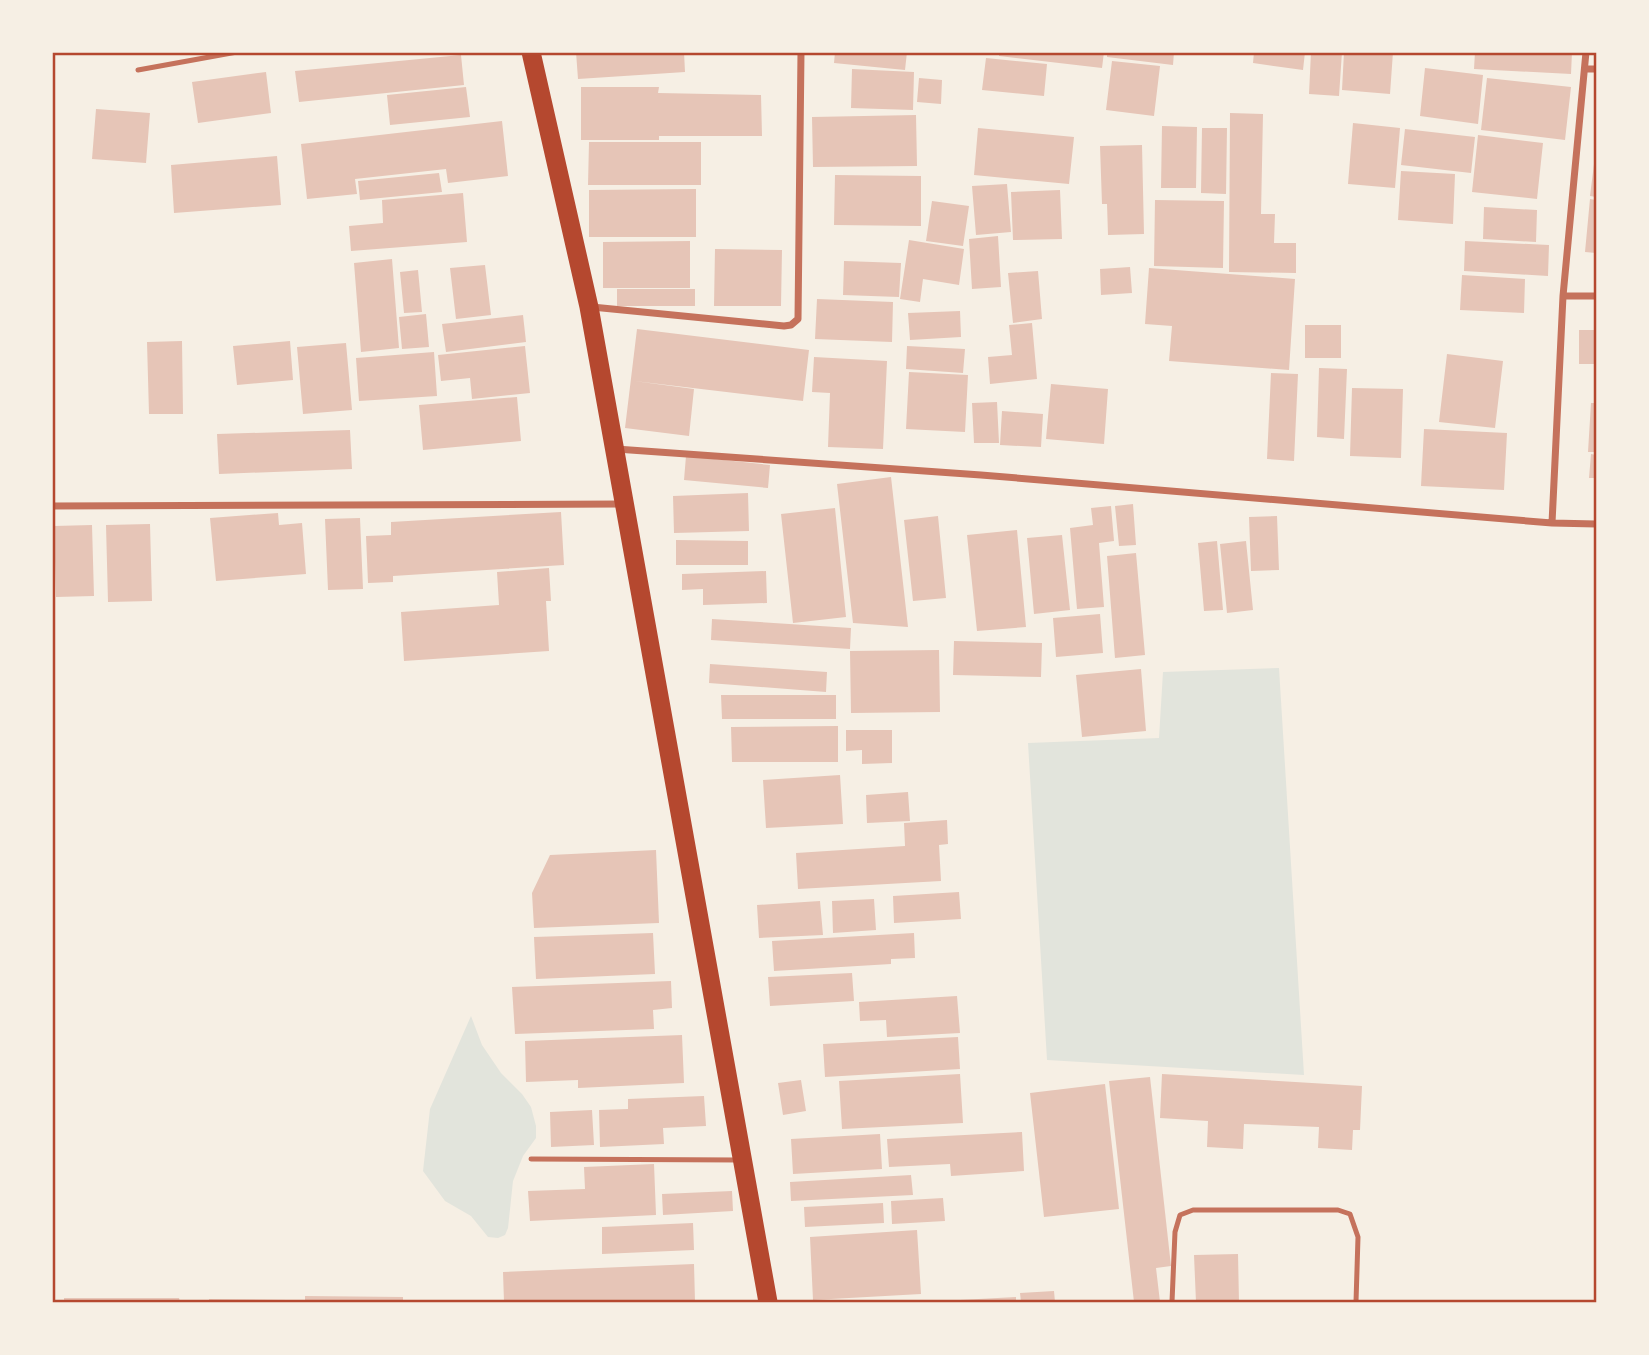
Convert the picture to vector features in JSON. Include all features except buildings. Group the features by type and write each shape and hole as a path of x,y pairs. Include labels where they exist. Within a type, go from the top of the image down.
{"highway":[{"path":"531,52 589,307 768,1303"}],"street":[{"path":"589,307 784,326 791,325 798,318 801,52"},
{"path":"1552,523 1563,296 1586,52"},
{"path":"1585,69 1597,69"},
{"path":"1563,296 1597,296"},
{"path":"615,449 981,475 1552,523 1597,524"},
{"path":"52,506 623,504"}],"lane":[{"path":"138,70 237,52"},
{"path":"531,1159 742,1160"},
{"path":"1172,1303 1175,1232 1180,1215 1194,1210 1338,1210 1350,1214 1358,1237 1356,1303"}],"shaded area":[{"path":"1279,668 1304,1075 1047,1060 1028,743 1159,738 1163,672"},
{"path":"471,1016 482,1045 501,1073 531,1107 536,1126 536,1138 523,1156 513,1181 508,1228 505,1235 498,1238 488,1237 471,1216 445,1201 423,1171 430,1109"}]}
